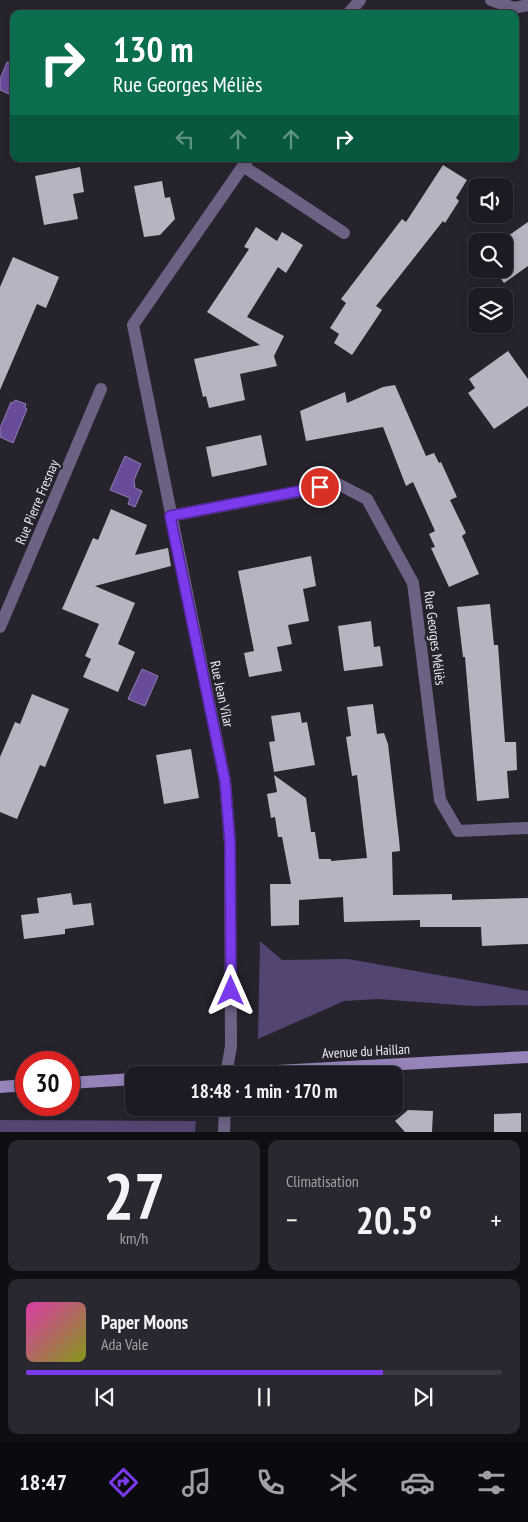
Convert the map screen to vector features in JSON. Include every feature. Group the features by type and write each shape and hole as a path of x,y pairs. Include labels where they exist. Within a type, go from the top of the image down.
{"street":[{"path":"351,10 360,0"},
{"path":"491,0 514,8 528,5"},
{"path":"245,162 344,233"},
{"name":"Rue Jean Vilar","path":"227,1066 231,1046 230,843 225,781 170,516 133,325 245,162"},
{"name":"Rue Pierre Fresnay","path":"0,627 101,389"},
{"name":"Rue Georges Méliès","path":"170,516 338,484 367,499 413,583 440,800 458,831 528,828"},
{"name":"Avenue du Haillan","path":"368,1066 528,1057"},
{"path":"80,1082 125,1080"},
{"path":"0,1087 15,1086"},
{"path":"224,1132 225,1116"}],"shaded area":[{"path":"7,62 10,63 9,94 0,90 0,79"},
{"path":"15,400 26,404 25,408 27,409 13,443 0,437 0,428 11,402 13,403"},
{"path":"125,456 141,464 134,480 135,488 142,491 135,507 128,504 130,498 110,490"},
{"path":"142,669 158,676 145,706 128,699"},
{"path":"260,941 282,960 348,959 528,991 528,1005 472,1006 378,999 344,1001 258,1039"},
{"path":"0,1120 196,1121 195,1132 0,1132"}],"building":[{"path":"443,165 467,180 456,198 459,201 445,223 443,221 376,306 382,310 352,355 334,343 339,334 330,328 346,303 341,299 402,219 406,222"},
{"path":"80,167 84,192 73,194 78,219 44,225 35,176"},
{"path":"162,181 165,198 170,197 175,219 160,235 144,237 134,186"},
{"path":"528,222 528,266 513,277 513,233"},
{"path":"256,227 277,241 282,232 303,245 286,273 278,267 247,317 284,336 274,356 277,366 240,374 245,400 209,408 206,396 203,397 194,359 260,345 207,312 249,249 244,247"},
{"path":"13,257 59,277 46,308 37,304 0,390 0,287"},
{"path":"500,278 511,278 504,283"},
{"path":"508,351 528,379 528,406 494,429 468,393 475,388 469,379"},
{"path":"395,385 426,456 434,453 439,463 441,462 457,497 450,500 466,533 462,536 479,574 449,587 431,548 435,547 429,534 435,531 413,482 406,486 383,427 306,441 300,411 345,392 347,403 383,387"},
{"path":"261,435 267,465 212,477 206,447"},
{"path":"111,509 147,525 135,555 168,548 171,566 95,586 135,603 118,644 135,652 118,692 83,677 91,659 85,656 99,624 62,609 93,538 98,540"},
{"path":"311,556 316,586 303,589 309,621 288,625 292,644 277,647 282,671 249,677 244,653 254,651 238,571"},
{"path":"490,604 494,645 498,645 505,742 516,742 517,770 507,771 509,798 477,801 465,657 463,657 457,607"},
{"path":"371,621 374,647 380,646 383,666 344,671 338,626"},
{"path":"32,694 69,709 45,767 40,765 17,819 0,812 0,757 15,722 20,724"},
{"path":"373,704 377,734 384,733 388,744 399,839 400,851 392,852 393,895 452,894 452,900 528,898 528,944 482,946 481,927 420,927 420,920 344,922 343,897 299,900 299,925 271,926 270,884 291,884 282,837 278,837 275,817 271,818 267,794 277,792 274,775 306,798 311,832 315,832 319,859 331,859 331,861 367,858 357,775 352,776 346,737 351,736 347,707"},
{"path":"300,712 302,723 307,722 315,765 274,772 269,742 275,741 271,716"},
{"path":"191,749 199,798 164,804 156,755"},
{"path":"71,893 73,905 91,903 94,925 65,929 65,934 24,939 21,915 39,913 37,898"},
{"path":"408,1110 433,1111 432,1132 405,1132 395,1121"},
{"path":"521,1113 521,1132 494,1132 494,1114"}],"route":[{"path":"231,991 230,843 225,781 170,516 320,487"}]}
